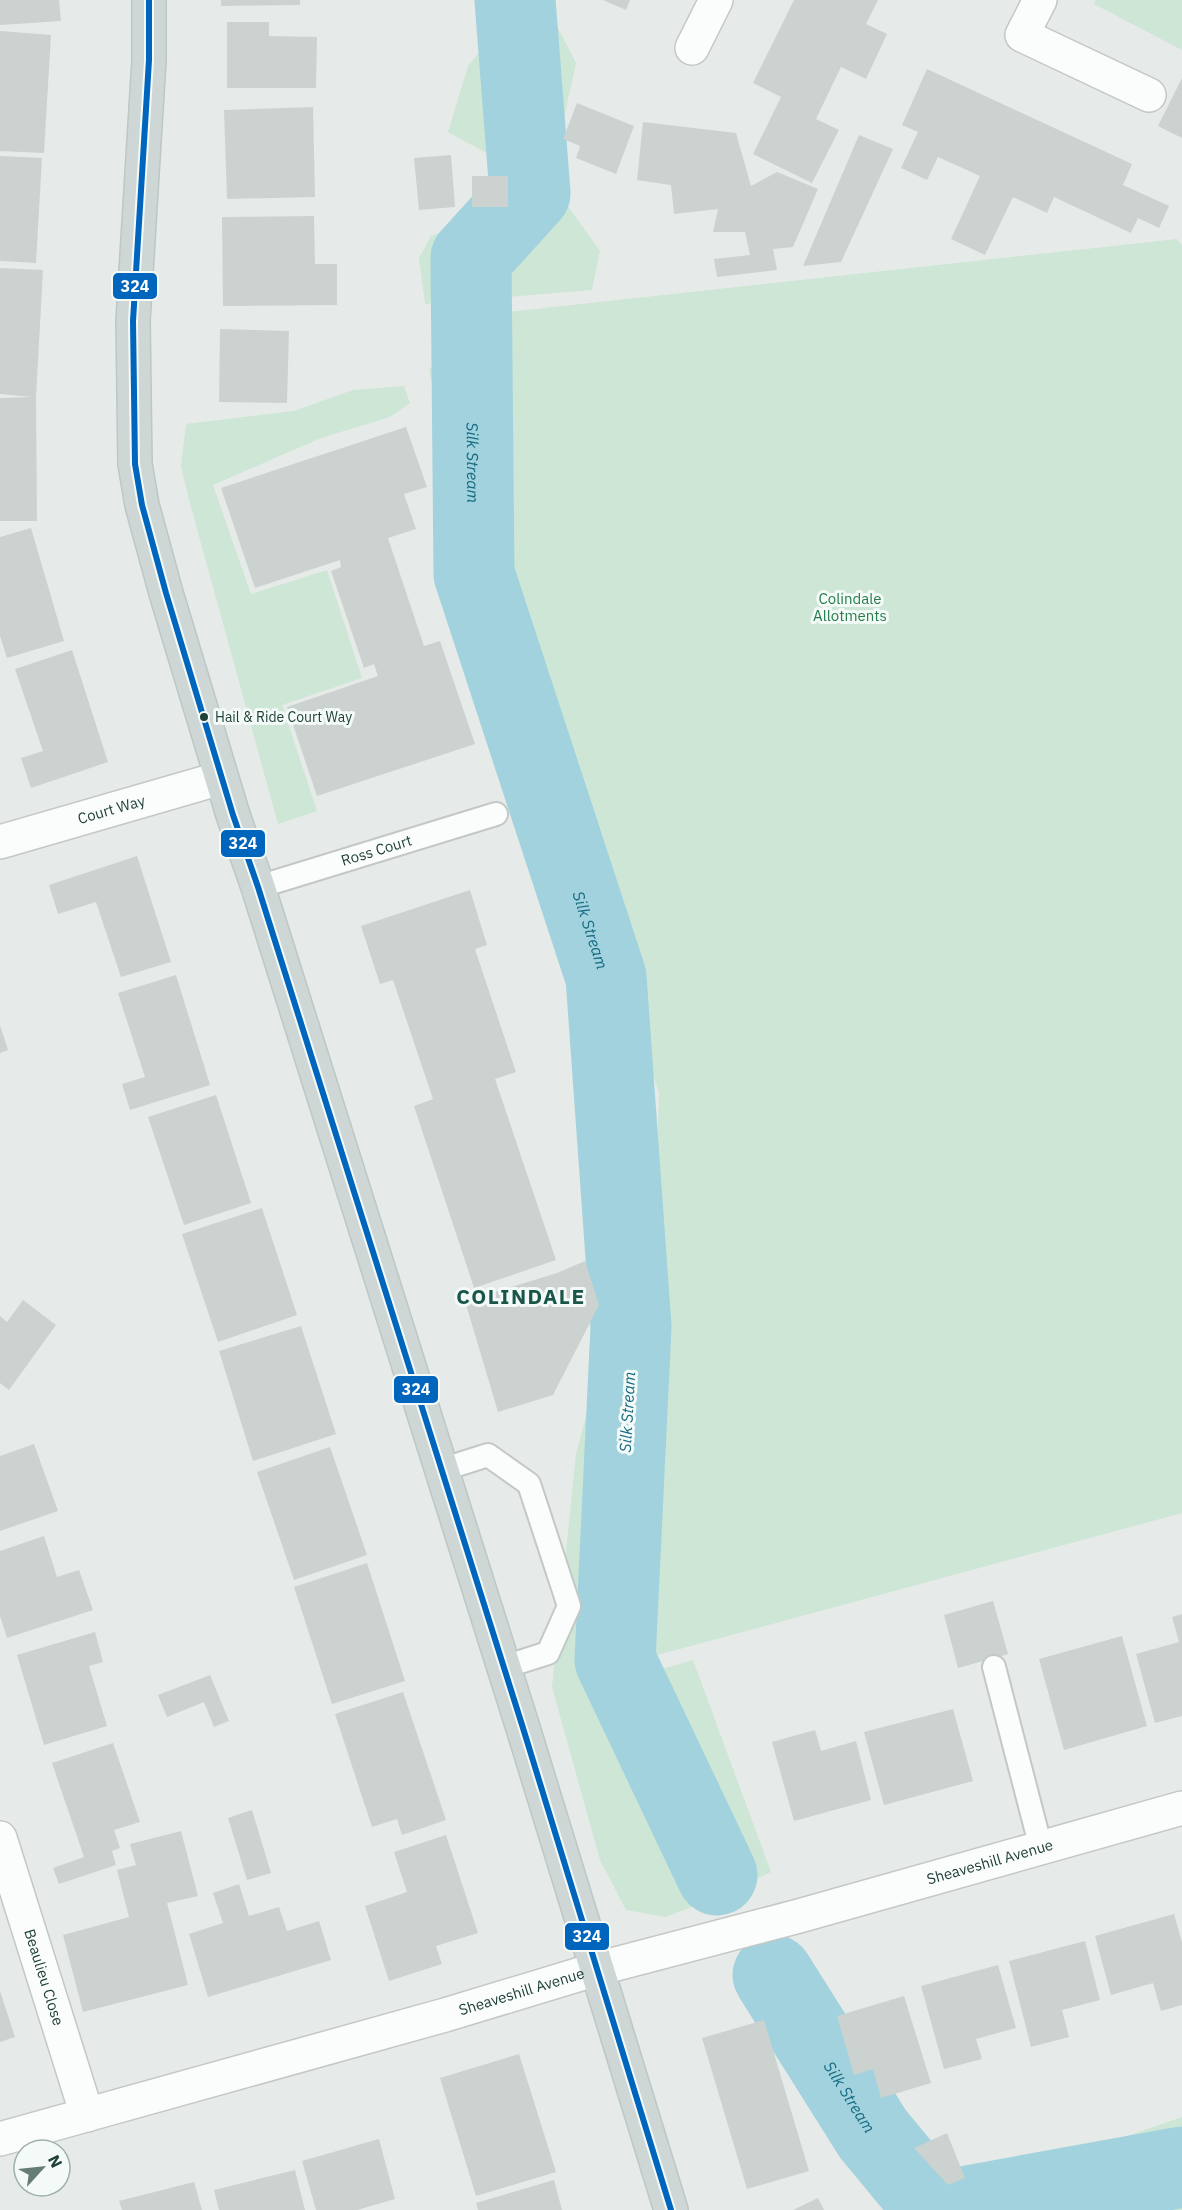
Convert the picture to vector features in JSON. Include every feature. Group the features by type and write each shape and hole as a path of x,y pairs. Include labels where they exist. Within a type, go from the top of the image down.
{"main road":[{"path":"149,0 149,60 133,321 135,464 142,505 221,778 258,887 504,1667 671,2210"}],"street":[{"path":"692,48 716,0"},
{"path":"1040,0 1022,35 1149,95"},
{"name":"Court Way","path":"0,842 221,778"},
{"name":"Sheaveshill Avenue","path":"0,2139 433,2018 597,1969 799,1916 1182,1808"},
{"name":"Beaulieu Close","path":"0,1838 87,2115"}],"lane":[{"name":"Ross Court","path":"258,887 496,814"},
{"path":"441,1470 488,1455 529,1484 569,1606 548,1653 504,1667"},
{"path":"994,1667 1041,1848"}],"green space":[{"path":"477,0 550,0 552,16 576,63 560,136 555,188 600,251 592,290 425,304 419,258 431,236 476,219 497,202 490,155 448,132 468,66 484,46"},
{"path":"1096,0 1182,0 1182,50 1094,4"},
{"name":"Colindale Allotments","path":"1177,239 1182,245 1182,1513 639,1660 659,1093 490,573 480,315"},
{"path":"456,356 478,365 478,514 484,575 537,740 646,1099 629,1664 638,1676 693,1660 771,1872 732,1892 665,1917 626,1910 600,1860 552,1687 576,1454 612,1317 611,1175 586,991 549,854 513,745 444,595 442,542 448,463 429,369"},
{"path":"404,386 410,403 390,417 321,438 213,485 251,594 327,570 362,678 282,705 317,811 278,824 181,466 186,424 294,411 353,390"},
{"path":"1182,2117 1182,2210 908,2210 872,2177 957,2195"}],"building":[{"path":"0,0 59,0 61,21 0,25"},
{"path":"221,0 300,0 300,5 221,6"},
{"path":"603,0 630,0 626,10"},
{"path":"794,0 878,0 866,24 887,34 866,79 841,67 816,119 839,130 812,183 753,154 781,97 753,83"},
{"path":"227,22 269,22 269,36 317,37 316,88 227,88"},
{"path":"0,31 51,35 44,153 0,151"},
{"path":"927,69 1132,164 1123,185 1169,206 1159,228 1138,218 1131,233 1054,197 1047,213 1013,197 985,255 951,239 980,176 938,157 927,180 901,168 918,132 902,125"},
{"path":"1182,78 1182,138 1158,126"},
{"path":"577,103 634,126 616,174 576,158 580,146 563,139"},
{"path":"313,107 315,197 227,199 224,110"},
{"path":"643,122 736,133 751,186 777,172 818,189 793,247 773,249 777,270 717,277 714,259 750,255 745,232 713,232 718,209 674,214 671,185 637,180"},
{"path":"859,135 893,149 841,262 803,266"},
{"path":"451,155 455,207 419,210 414,158"},
{"path":"0,156 42,158 36,263 0,261"},
{"path":"472,176 508,176 508,207 472,207"},
{"path":"314,216 315,264 337,264 337,305 223,306 222,217"},
{"path":"0,268 43,270 36,397 37,521 0,521 0,398 32,397 0,394"},
{"path":"220,329 289,331 287,403 219,402"},
{"path":"406,427 427,487 404,494 416,529 388,538 424,646 440,641 475,744 317,796 287,707 378,676 374,664 364,668 331,571 341,567 340,560 255,588 221,488"},
{"path":"31,528 64,641 7,658 0,636 0,537"},
{"path":"72,650 108,762 31,788 21,758 43,751 15,669"},
{"path":"137,856 171,962 121,977 96,902 58,914 49,885"},
{"path":"470,890 487,945 475,949 516,1072 495,1079 556,1260 474,1288 414,1106 433,1099 393,980 380,984 361,926"},
{"path":"176,975 210,1085 130,1110 122,1084 145,1077 118,993"},
{"path":"0,1025 8,1050 0,1053"},
{"path":"216,1095 251,1203 184,1225 148,1117"},
{"path":"262,1208 297,1315 218,1342 182,1234"},
{"path":"585,1261 599,1305 553,1395 498,1412 465,1301 557,1273"},
{"path":"23,1300 56,1325 9,1390 0,1383 0,1316 7,1322"},
{"path":"301,1326 336,1434 253,1461 219,1351"},
{"path":"34,1444 58,1511 0,1531 0,1456"},
{"path":"330,1447 367,1555 294,1580 257,1472"},
{"path":"44,1536 57,1577 79,1570 93,1610 7,1638 0,1616 0,1551"},
{"path":"367,1563 405,1681 332,1704 294,1587"},
{"path":"993,1601 1008,1654 958,1668 944,1615"},
{"path":"1182,1614 1182,1716 1155,1723 1136,1654 1179,1642 1172,1617"},
{"path":"95,1632 103,1662 89,1666 107,1726 44,1745 17,1655"},
{"path":"1122,1636 1147,1726 1064,1750 1039,1659"},
{"path":"210,1675 229,1721 214,1727 204,1702 167,1717 158,1695"},
{"path":"403,1692 446,1820 402,1835 397,1819 372,1827 335,1714"},
{"path":"953,1709 973,1781 884,1805 864,1732"},
{"path":"815,1730 821,1751 856,1741 871,1800 794,1821 772,1742"},
{"path":"113,1743 140,1822 114,1830 120,1848 112,1851 116,1865 59,1884 53,1868 84,1857 52,1763"},
{"path":"252,1810 271,1873 247,1880 228,1818"},
{"path":"181,1831 198,1896 167,1903 188,1985 83,2012 63,1935 129,1917 117,1870 136,1865 130,1844"},
{"path":"446,1835 478,1933 436,1946 442,1964 389,1981 365,1906 407,1892 394,1852"},
{"path":"239,1884 249,1916 279,1907 287,1931 319,1921 331,1960 208,1997 189,1934 223,1923 213,1893"},
{"path":"1174,1914 1182,1942 1182,2005 1161,2011 1153,1983 1111,1995 1095,1936"},
{"path":"1085,1941 1100,2000 1062,2010 1069,2037 1031,2047 1009,1961"},
{"path":"998,1965 1016,2028 976,2039 982,2059 944,2069 921,1986"},
{"path":"0,1991 15,2037 0,2042"},
{"path":"904,1996 931,2083 881,2098 873,2069 854,2075 837,2016"},
{"path":"764,2020 809,2171 747,2189 702,2038"},
{"path":"519,2054 556,2172 476,2196 440,2078"},
{"path":"947,2133 965,2178 948,2185 914,2148"},
{"path":"379,2139 395,2199 357,2210 316,2210 302,2161"},
{"path":"295,2170 305,2210 219,2210 214,2190"},
{"path":"554,2180 562,2210 478,2210 476,2203"},
{"path":"194,2182 202,2210 122,2210 119,2201"},
{"path":"818,2198 824,2210 793,2210"}],"waterway":[{"name":"Silk Stream","path":"515,0 530,193 471,258 474,574 606,977 631,1327 615,1660 717,1875"},
{"name":"Silk Stream","path":"773,1975 873,2134 936,2210"},
{"name":"Silk Stream","path":"946,2210 1182,2167"}],"transit line":[{"name":"324","path":"149,0 149,60 133,321 135,464 142,505 233,815 258,887 523,1728 671,2210"}],"place":[{"name":"Hail & Ride Court Way","path":"204,717"}],"district":[{"name":"COLINDALE","path":"521,1297"}]}
